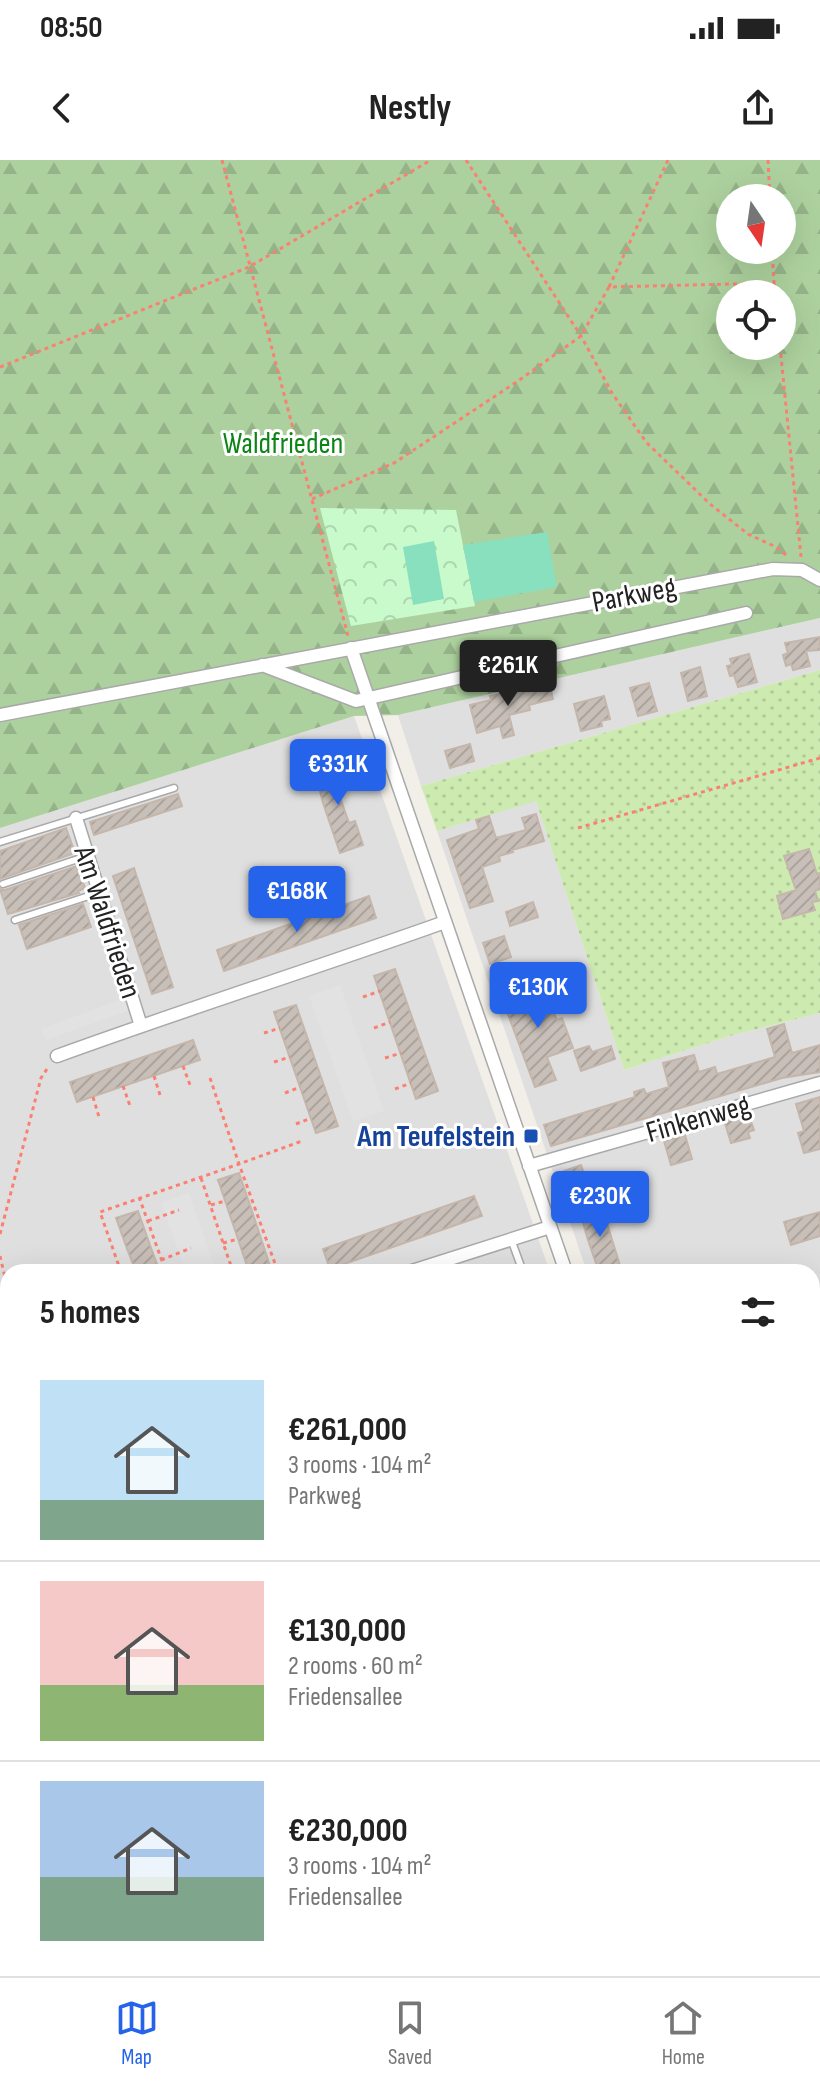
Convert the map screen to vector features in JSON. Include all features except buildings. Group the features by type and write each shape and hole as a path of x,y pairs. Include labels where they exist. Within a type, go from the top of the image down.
{"street":[{"path":"802,570 820,580"},
{"name":"Parkweg","path":"0,715 759,572 802,570"},
{"name":"Parkweg","path":"368,698 746,613"},
{"path":"351,648 563,1264"},
{"path":"261,664 356,701 368,698"},
{"name":"Am Waldfrieden","path":"76,818 141,1026"},
{"name":"Am Waldfrieden","path":"53,1061 141,1026 445,922"},
{"name":"Finkenweg","path":"529,1166 820,1083"},
{"path":"434,1264 550,1227"}],"lane":[{"path":"0,842 174,788"},
{"path":"3,884 87,856"},
{"path":"15,920 98,893"},
{"path":"511,1239 520,1264"}],"path":[{"path":"222,160 351,648"},
{"path":"0,367 249,267 431,160"},
{"path":"466,160 646,442 710,504 748,534 776,547 802,570"},
{"path":"312,499 394,463 581,336 609,287 668,160"},
{"path":"768,160 769,184"},
{"path":"609,287 716,284"},
{"path":"781,360 802,570"},
{"path":"578,828 820,758"},
{"path":"363,997 380,991"},
{"path":"374,1028 390,1022"},
{"path":"264,1033 280,1028"},
{"path":"385,1058 401,1053"},
{"path":"274,1062 290,1057"},
{"path":"0,1234 41,1078 53,1061"},
{"path":"183,1066 190,1085"},
{"path":"154,1076 160,1095"},
{"path":"210,1078 275,1264"},
{"path":"395,1089 411,1083"},
{"path":"123,1086 130,1106"},
{"path":"285,1093 300,1087"},
{"path":"93,1097 99,1117"},
{"path":"296,1124 311,1118"},
{"path":"118,1264 100,1212 302,1141"},
{"path":"201,1178 230,1264"},
{"path":"139,1197 163,1264"},
{"path":"211,1205 225,1201"},
{"path":"148,1221 179,1210"},
{"path":"223,1243 238,1239"},
{"path":"161,1260 191,1248"}],"shaded area":[{"path":"820,618 820,670 421,786 398,715"},
{"path":"354,716 547,1264 0,1264 0,828"},
{"path":"536,800 624,1070 733,1035 820,1013 820,1264 584,1264 437,831"},
{"path":"340,985 384,1111 353,1121 309,996"},
{"path":"125,998 130,1010 46,1040 41,1029"},
{"path":"189,1193 213,1264 183,1264 161,1203"}],"green space":[{"name":"Waldfrieden","path":"0,160 820,160 820,618 398,715 354,716 0,828"},
{"path":"320,508 456,510 475,606 351,626"},
{"path":"547,532 557,587 474,602 463,545"},
{"path":"434,541 444,599 413,605 403,547"},
{"path":"820,670 820,1013 733,1035 624,1070 536,801 437,831 421,786"}],"place":[{"name":"Am Teufelstein","path":"531,1136"}]}
